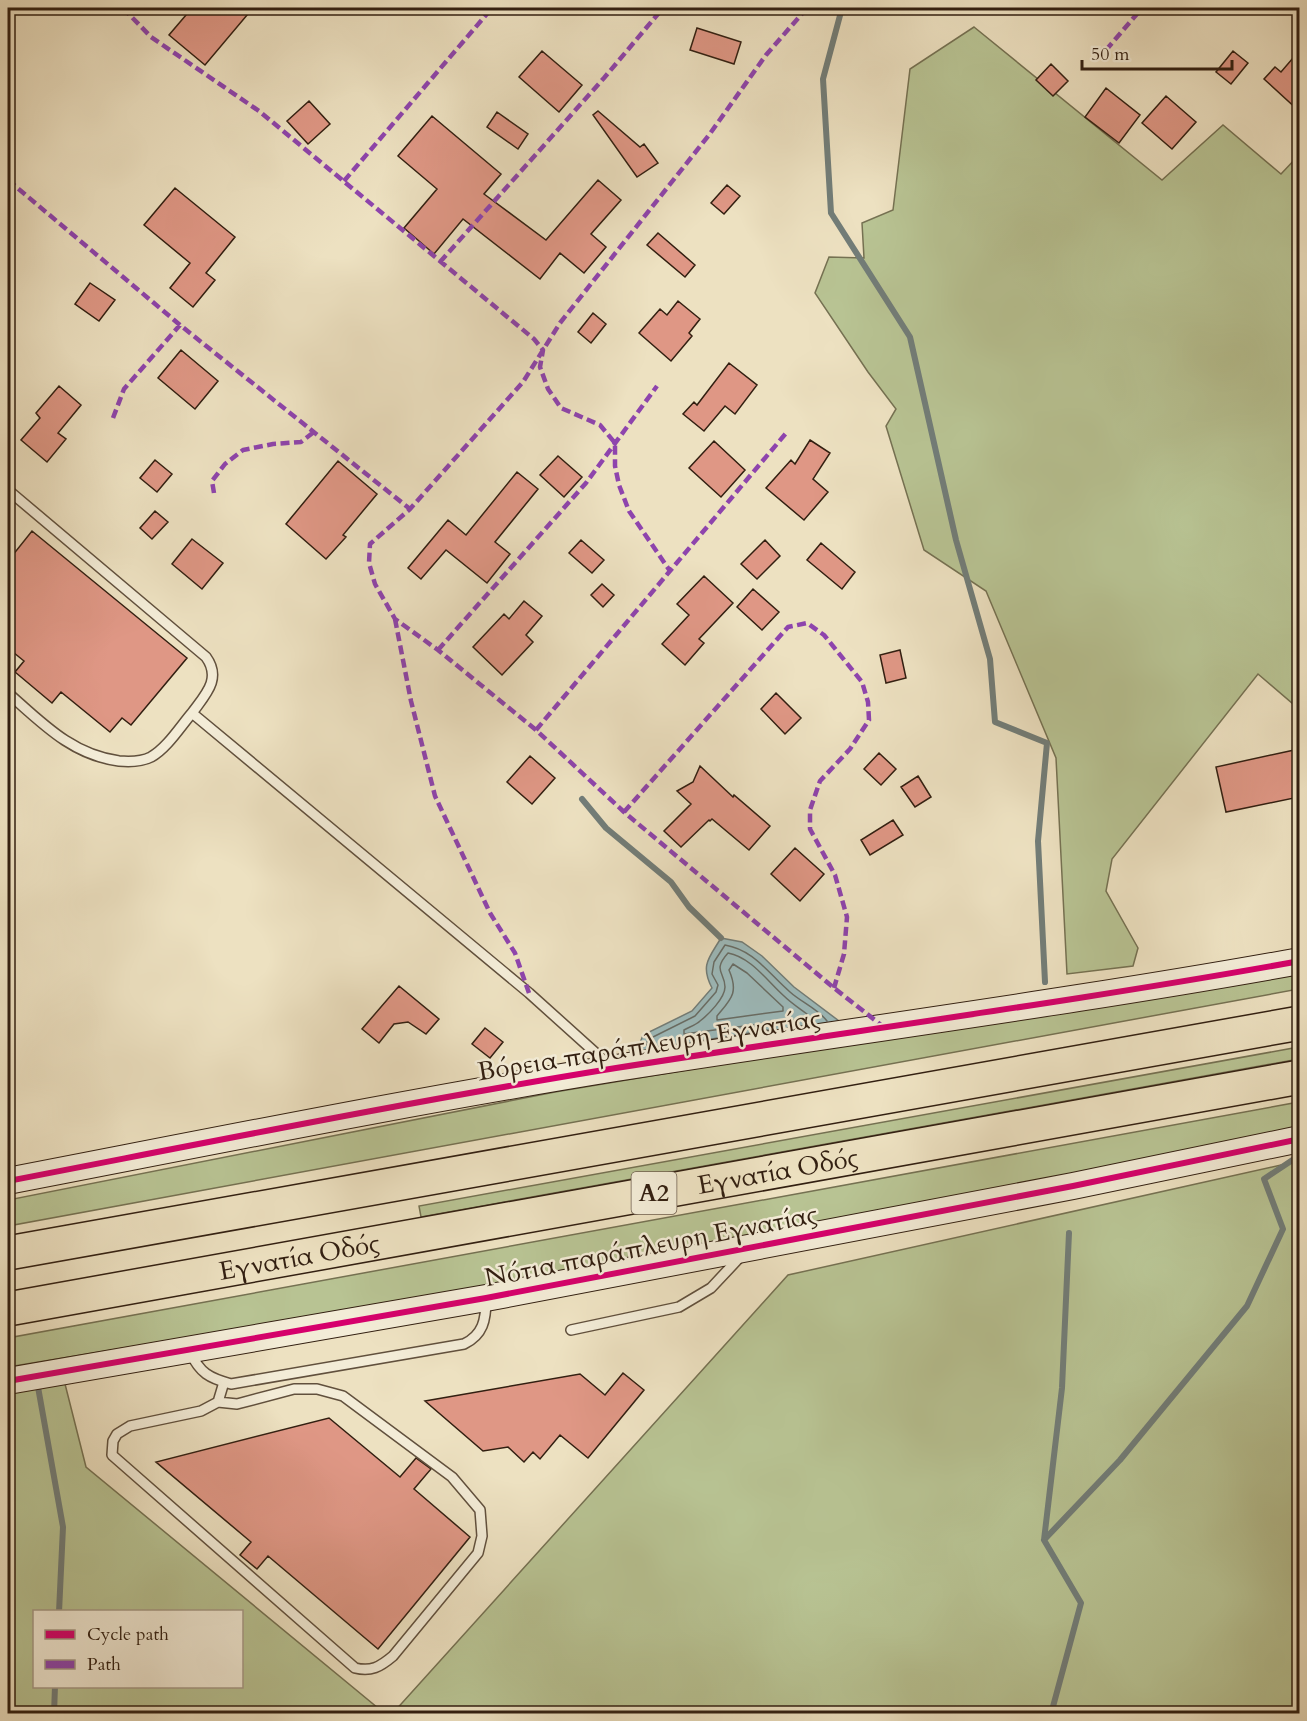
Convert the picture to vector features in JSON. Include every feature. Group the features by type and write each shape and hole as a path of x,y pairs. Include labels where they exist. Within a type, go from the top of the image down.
{"highway":[{"name":"Εγνατία Οδός","path":"8,1253 1299,1023"},
{"name":"Εγνατία Οδός","path":"8,1309 1299,1077"}],"street":[{"name":"Βόρεια παράπλευρη Εγνατίας","path":"8,1181 459,1095 613,1069 1180,982 1299,961"},
{"name":"Νότια παράπλευρη Εγνατίας","path":"8,1381 486,1298 1073,1186 1299,1138"}],"lane":[{"path":"8,490 206,657 212,667 213,684 192,713 158,752 145,760 125,762 109,760 74,747 8,693"},
{"path":"192,713 529,993 613,1069"},
{"path":"571,1330 679,1307 711,1288 749,1248"},
{"path":"189,1349 195,1363 206,1376 231,1384 244,1383 464,1344 475,1339 482,1330 486,1313 486,1298"},
{"path":"218,1402 237,1404 294,1389 317,1389 343,1396 452,1477 480,1510 482,1536 478,1553 393,1656 382,1665 367,1671 355,1668 112,1455 113,1442 117,1434 130,1426 201,1410 218,1402 224,1382"}],"green space":[{"path":"974,27 1162,180 1223,125 1281,174 1299,155 1299,709 1258,674 1112,859 1106,891 1138,948 1133,966 1067,974 1056,758 986,591 924,550 886,426 896,409 815,293 829,257 864,258 862,223 893,210 910,69"},
{"path":"1299,967 1299,989 8,1226 8,1200 555,1092"},
{"path":"1299,1047 1299,1059 421,1217 419,1206"},
{"path":"1299,1102 1299,1132 478,1290 8,1367 8,1338"},
{"path":"1299,1161 1299,1713 393,1713 788,1275"},
{"path":"64,1380 86,1467 384,1713 8,1714 8,1391"}],"water":[{"path":"721,938 742,942 762,956 794,987 847,1027 633,1055 628,1048 640,1043 643,1035 692,1011 712,988 706,967"}],"building":[{"path":"192,8 253,8 205,65 169,35"},
{"path":"697,28 741,42 734,64 690,50"},
{"path":"542,51 582,85 559,112 519,77"},
{"path":"1233,51 1248,63 1231,84 1216,72"},
{"path":"1299,51 1299,111 1264,79 1275,67 1281,72"},
{"path":"1051,64 1068,81 1053,96 1036,80"},
{"path":"1106,88 1140,115 1119,143 1085,117"},
{"path":"1166,96 1196,122 1172,149 1142,123"},
{"path":"309,101 330,124 308,144 287,121"},
{"path":"598,111 640,147 644,144 658,163 637,177 593,115"},
{"path":"497,112 528,134 518,149 487,127"},
{"path":"432,116 501,174 484,194 546,240 598,180 621,200 591,234 606,247 584,273 560,253 540,279 463,219 434,254 404,228 437,189 398,156"},
{"path":"727,185 740,196 724,214 711,203"},
{"path":"175,188 235,237 206,273 215,280 193,307 170,288 190,263 144,225"},
{"path":"658,233 695,265 685,277 647,245"},
{"path":"90,283 115,300 99,321 75,304"},
{"path":"678,301 700,319 689,333 692,336 671,361 639,333 660,309 667,315"},
{"path":"593,313 606,324 591,343 578,332"},
{"path":"181,350 218,381 195,409 158,378"},
{"path":"729,363 757,385 735,414 725,406 704,431 683,414 694,402 697,405"},
{"path":"59,386 81,405 58,433 66,439 47,462 21,440 40,418 36,413"},
{"path":"810,440 830,453 813,479 828,492 804,520 766,488 791,460 795,464"},
{"path":"714,441 745,470 721,497 689,468"},
{"path":"558,456 582,477 564,497 540,475"},
{"path":"155,460 172,474 157,492 140,478"},
{"path":"338,461 377,494 343,535 346,537 326,559 286,524"},
{"path":"517,472 538,489 495,542 510,554 487,583 446,550 421,579 408,568 448,520 466,535"},
{"path":"155,511 168,522 152,539 140,528"},
{"path":"32,531 187,658 131,725 122,718 110,732 61,692 52,703 15,672 24,661 8,648 8,561"},
{"path":"192,539 223,563 202,589 172,564"},
{"path":"581,540 604,560 592,573 569,553"},
{"path":"765,540 780,556 757,579 741,564"},
{"path":"821,543 855,572 842,589 807,560"},
{"path":"704,576 733,603 699,639 704,643 685,665 662,644 689,615 677,604"},
{"path":"602,584 614,595 603,607 591,595"},
{"path":"753,589 779,612 762,630 737,607"},
{"path":"524,601 542,616 526,635 533,642 502,675 473,647 504,614 509,619"},
{"path":"900,650 906,678 886,683 880,655"},
{"path":"776,693 801,718 785,734 761,709"},
{"path":"1299,749 1299,797 1226,812 1216,767"},
{"path":"879,753 896,769 881,785 864,769"},
{"path":"530,756 555,778 532,804 507,782"},
{"path":"700,766 733,797 734,795 770,826 749,850 712,819 681,847 664,831 691,804 677,791 693,782"},
{"path":"918,776 931,797 915,807 901,787"},
{"path":"893,820 903,835 870,855 861,840"},
{"path":"795,848 824,874 800,901 771,874"},
{"path":"399,986 439,1019 426,1034 408,1022 394,1024 379,1043 362,1029"},
{"path":"485,1028 503,1042 490,1058 472,1044"},
{"path":"623,1373 644,1390 588,1458 560,1435 540,1459 533,1452 524,1462 508,1447 483,1451 425,1401 580,1374 605,1395"},
{"path":"329,1418 400,1477 416,1458 431,1469 414,1489 470,1537 378,1649 268,1556 257,1569 240,1555 251,1542 156,1462"}],"waterway":[{"path":"842,8 823,79 831,213 910,337 956,540 990,659 995,722 1047,743 1038,841 1045,982"},
{"path":"582,799 606,828 671,882 689,907 721,938"},
{"path":"1044,1540 1120,1460 1247,1306 1283,1229 1264,1179 1300,1155"},
{"path":"1051,1714 1081,1603 1044,1540 1062,1388 1069,1233"},
{"path":"38,1387 63,1527 59,1610"},
{"path":"54,1714 55,1688"}],"marked path":[{"path":"123,8 151,37 259,111 534,339 543,350 540,367 548,389 561,408 600,425 615,443 615,466 619,485 629,511 670,571"},
{"path":"344,181 492,8"},
{"path":"440,262 604,78 663,8"},
{"path":"807,8 766,55 709,135 560,323 523,382 410,509 370,544 369,563 375,584 395,619 438,650 536,730 624,812 885,1028"},
{"path":"1106,50 1142,8"},
{"path":"1282,8 1300,21"},
{"path":"8,180 180,325 410,509"},
{"path":"113,418 124,389 180,325"},
{"path":"438,650 586,483 657,386"},
{"path":"214,493 212,481 225,464 243,450 273,444 301,442 314,432"},
{"path":"536,730 787,432"},
{"path":"395,619 411,701 435,796 490,913 515,953 529,993"},
{"path":"624,812 788,627 807,623 824,635 862,682 868,702 869,720 850,749 820,781 810,810 810,829 835,875 847,917 844,954 834,988"}],"cycle path":[{"path":"8,1181 463,1094 616,1068 1129,990 1300,961"},
{"path":"8,1381 486,1298 1073,1186 1300,1139"}]}
